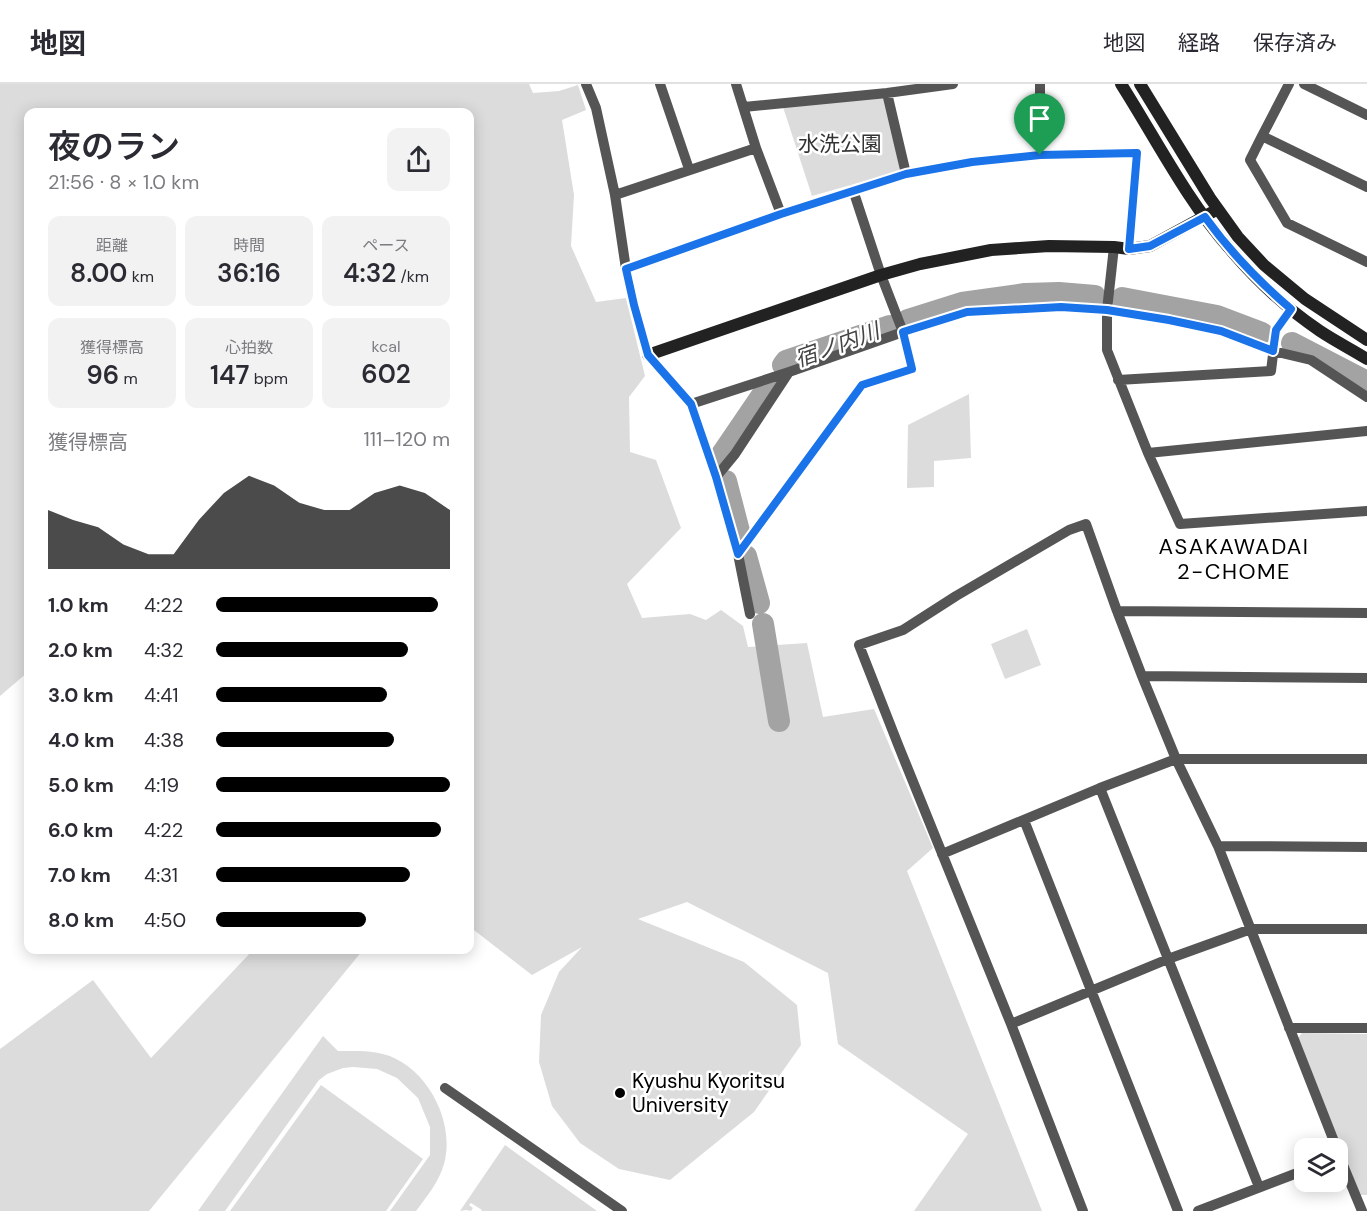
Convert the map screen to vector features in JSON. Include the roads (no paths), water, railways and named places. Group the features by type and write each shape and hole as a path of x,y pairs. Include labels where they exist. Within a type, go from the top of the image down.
{"street":[{"path":"586,84 596,108 615,195 626,269 648,355 691,404 716,477 738,554 750,614"},
{"path":"660,84 689,169"},
{"path":"736,84 756,148 781,214"},
{"path":"744,107 953,84"},
{"path":"1040,84 1040,155"},
{"path":"1121,84 1186,189 1228,247 1291,309 1322,332 1367,359"},
{"path":"1140,84 1238,237 1264,264 1305,299 1367,340"},
{"path":"1288,84 1250,160 1287,223 1367,262"},
{"path":"1304,84 1367,115"},
{"path":"887,93 906,174"},
{"path":"1262,136 1367,187"},
{"path":"615,195 756,148"},
{"path":"626,269 781,214 906,174 972,162 1040,155 1137,153 1129,249"},
{"path":"738,554 862,385 912,369 903,332 881,275 853,190"},
{"path":"648,355 881,275 920,264 991,250 1049,246 1114,246 1129,249 1150,246 1218,209"},
{"path":"1114,246 1107,310 1107,350 1148,453 1180,524 1367,511"},
{"path":"691,404 967,312 1061,307 1107,310 1221,331 1273,351 1311,360 1367,397"},
{"path":"1119,380 1271,371 1276,330 1291,309"},
{"path":"716,477 735,454 789,372"},
{"path":"1148,453 1367,431"},
{"path":"1083,1211 1011,1024 859,645 903,630 1069,530 1086,524 1142,676 1176,759 1218,846 1332,1138"},
{"path":"1117,611 1367,613"},
{"path":"1142,676 1367,678"},
{"path":"942,854 1176,759 1367,759"},
{"path":"1100,788 1259,1187"},
{"path":"1024,820 1178,1211"},
{"path":"1218,846 1367,847"},
{"path":"1011,1024 1168,959 1251,929 1367,929"},
{"path":"1289,1028 1367,1028"},
{"path":"445,1088 622,1211"},
{"path":"1198,1211 1294,1174"},
{"path":"1348,1178 1362,1211"}],"waterway":[{"name":"宿ノ内川","path":"908,320 962,303 1025,294 1059,293 1095,296"},
{"name":"宿ノ内川","path":"1122,298 1217,316 1262,333"},
{"name":"宿ノ内川","path":"783,365 786,361 890,326"},
{"name":"宿ノ内川","path":"1292,343 1367,382"},
{"name":"宿ノ内川","path":"720,457 767,388"},
{"name":"宿ノ内川","path":"726,481 740,535"},
{"name":"宿ノ内川","path":"746,556 759,603"},
{"name":"宿ノ内川","path":"763,624 779,721"}],"place":[{"name":"Kyushu Kyoritsu University","path":"620,1093"}],"district":[{"name":"ASAKAWADAI 2-CHOME","path":"1234,558"}],"park label":[{"name":"水洗公園","path":"840,144"}]}
